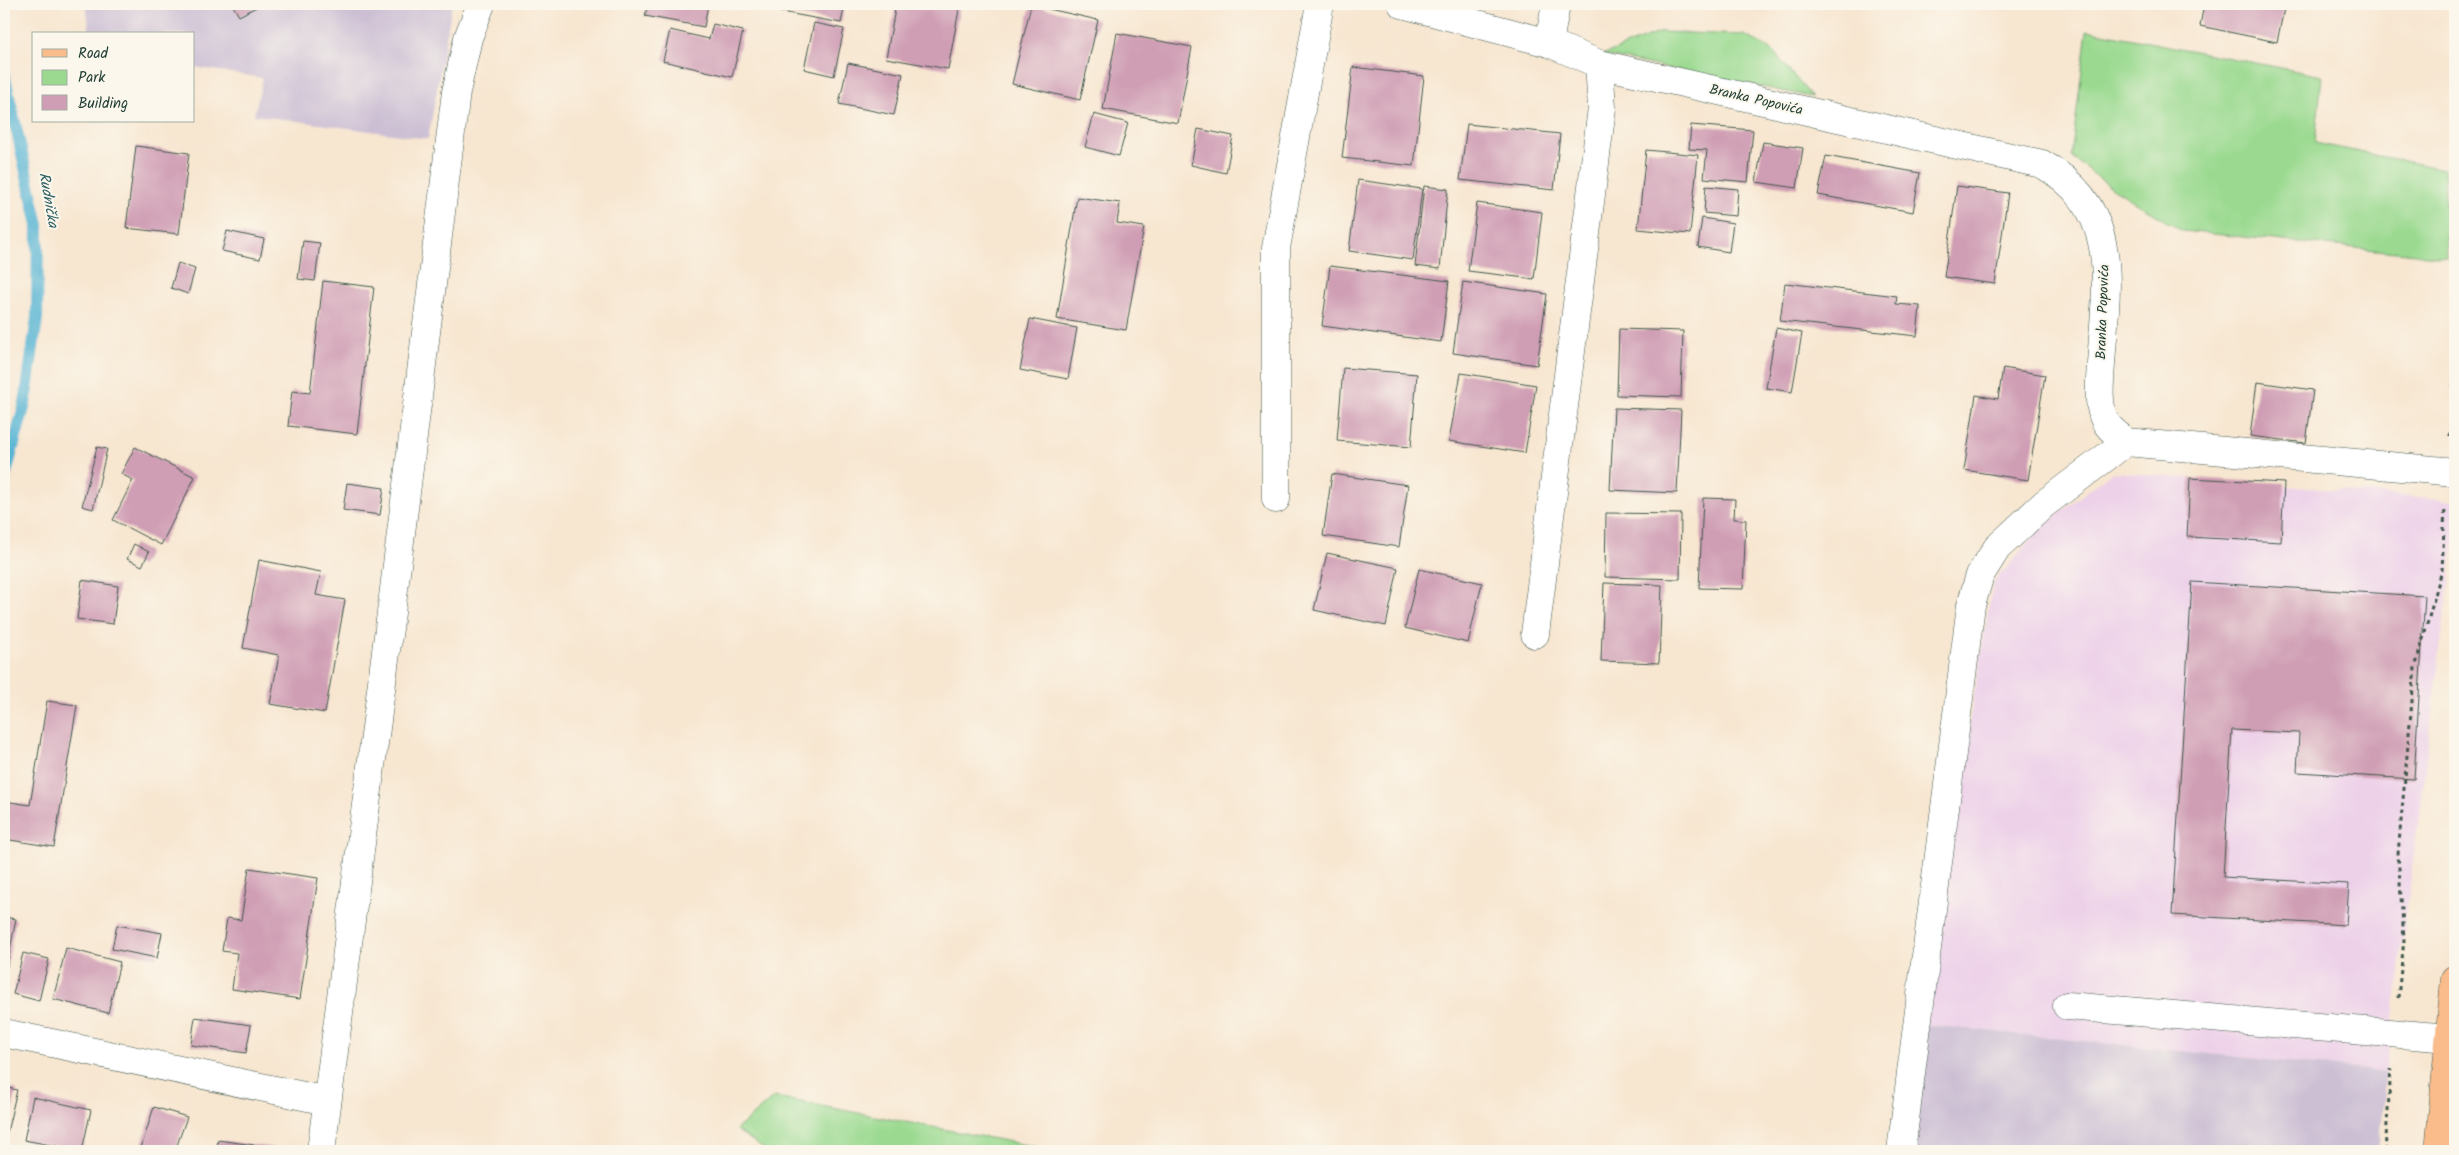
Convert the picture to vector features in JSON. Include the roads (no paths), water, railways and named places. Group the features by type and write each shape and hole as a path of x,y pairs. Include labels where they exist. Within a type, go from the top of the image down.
{"main road":[{"path":"2439,1151 2455,978"}],"street":[{"path":"321,1151 394,595 456,92 468,38 480,4"},
{"path":"1276,500 1276,248 1320,4"},
{"name":"Branka Popovića","path":"1402,4 1549,43 1599,64 2042,164 2062,175 2077,190 2091,211 2102,236 2107,271 2100,406 2110,430 2126,442"},
{"path":"1549,43 1556,4"},
{"path":"1535,634 1602,108 1599,64"},
{"path":"1901,1151 1973,598 1980,575 1997,548 2044,504 2126,442 2451,471"},
{"path":"2067,1006 2449,1038"},
{"path":"4,1033 327,1101"}],"waterway":[{"name":"Rudnička","path":"4,74 38,225 37,318 25,404 4,480"}]}
